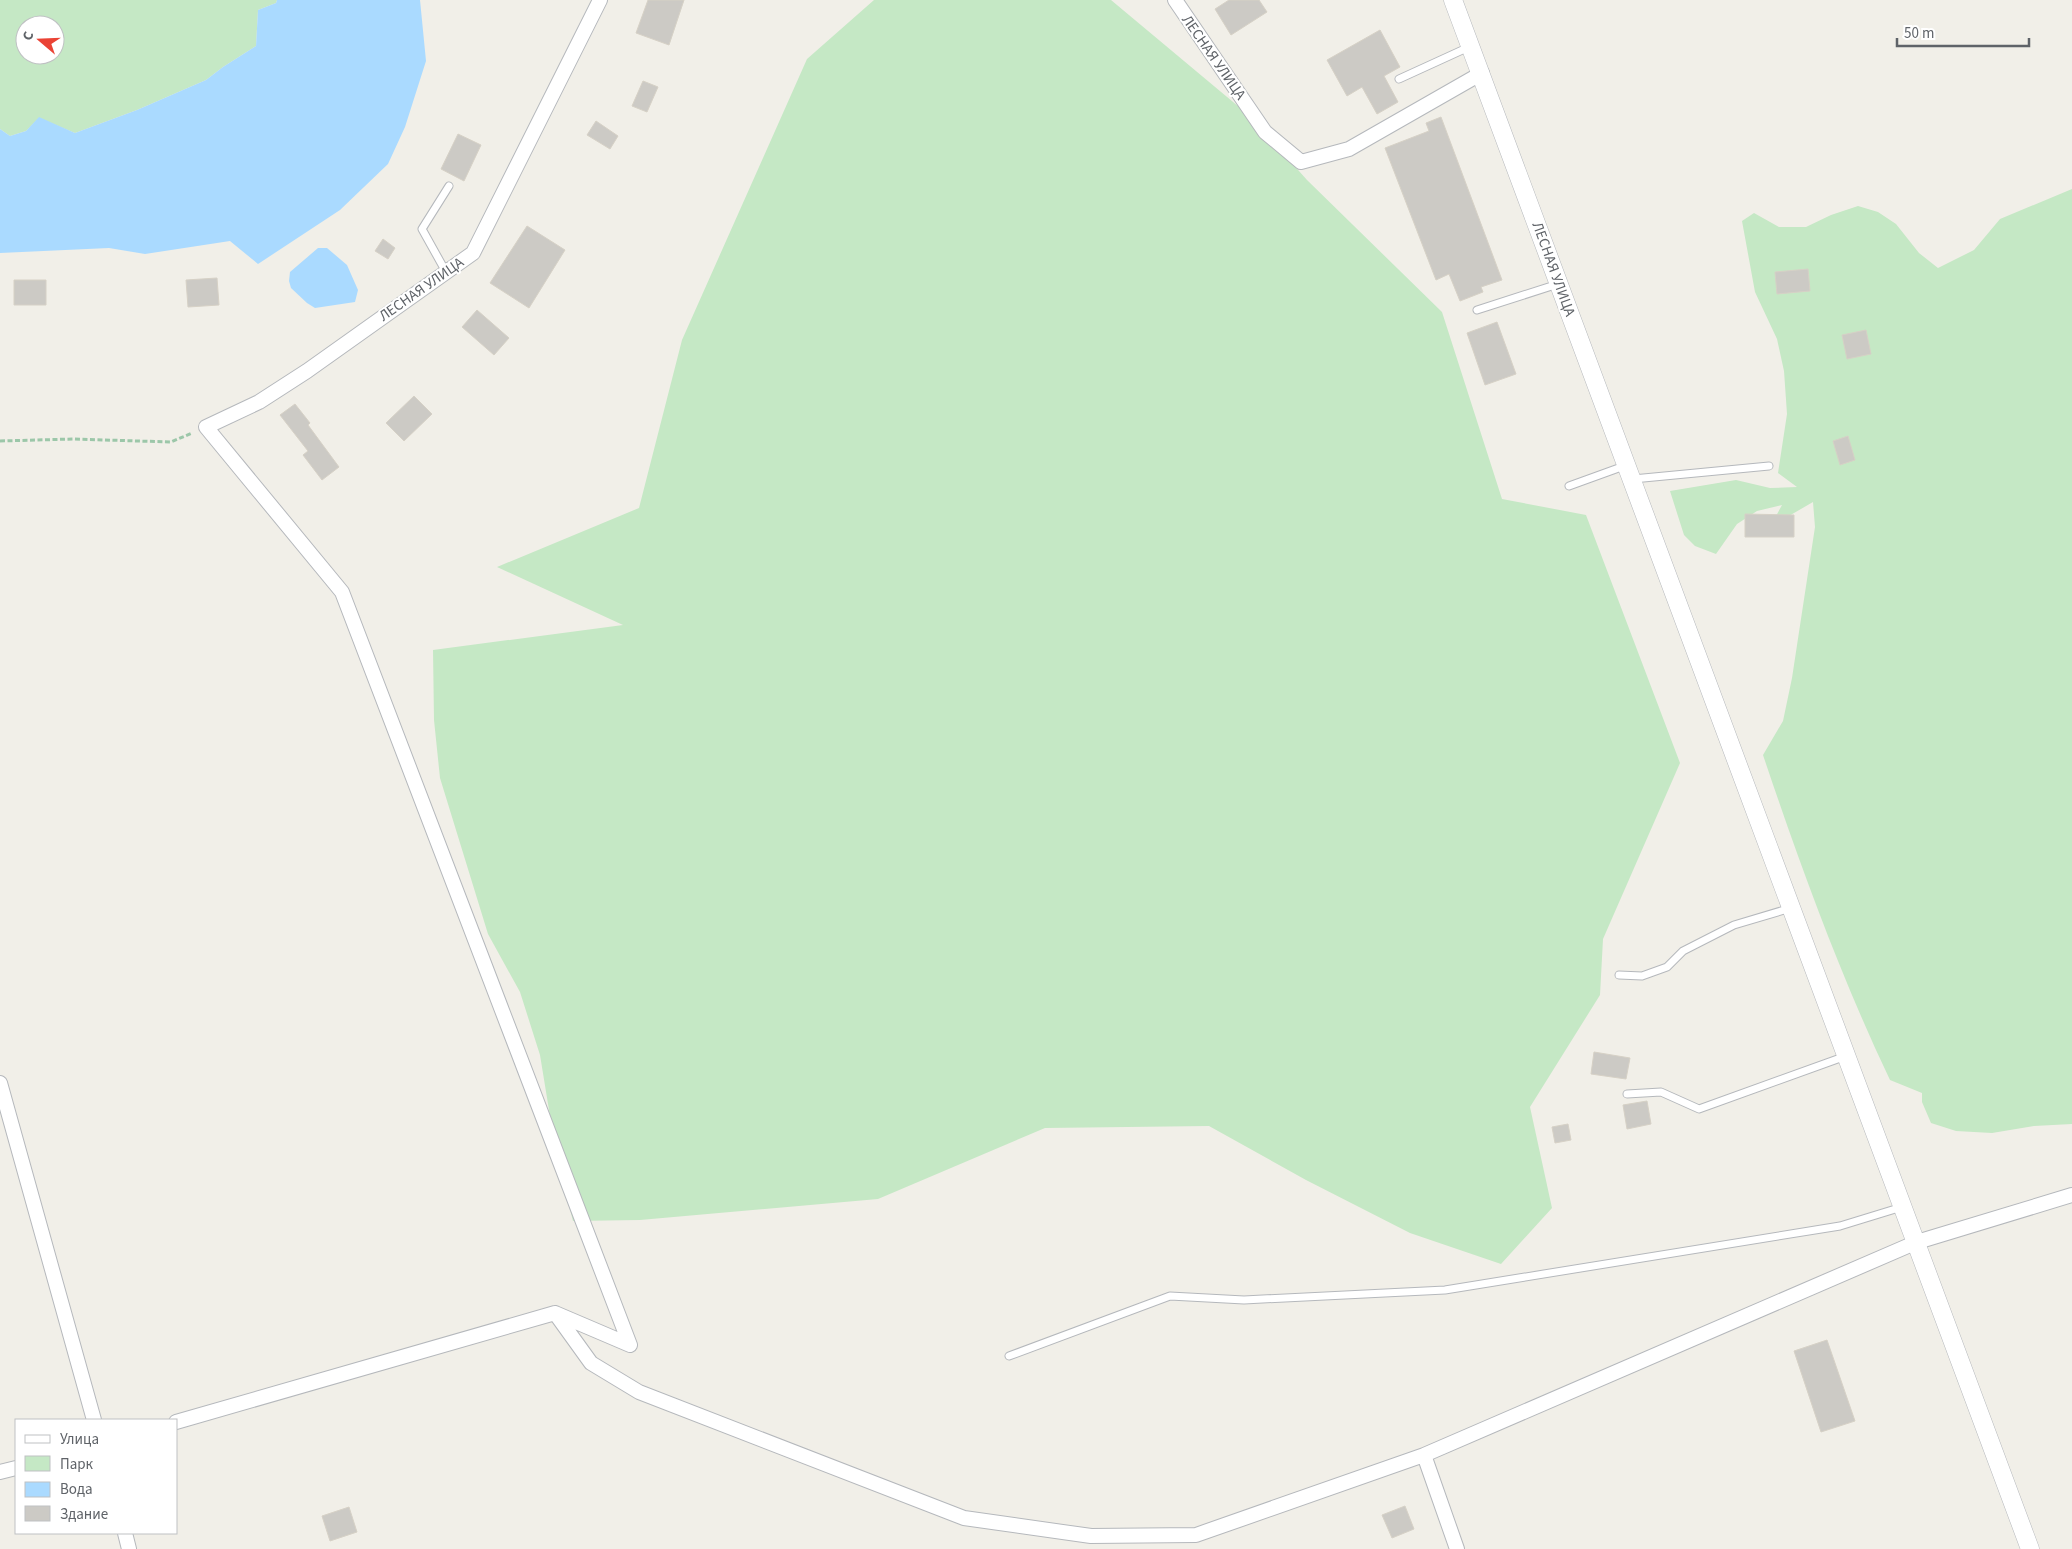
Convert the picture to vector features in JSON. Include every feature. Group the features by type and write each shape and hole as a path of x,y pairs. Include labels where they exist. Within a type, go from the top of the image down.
{"street":[{"name":"ЛЕСНАЯ УЛИЦА","path":"206,427 267,396 307,370 473,253 600,0"},
{"name":"ЛЕСНАЯ УЛИЦА","path":"1174,0 1266,132 1301,162 1349,149 1482,73"},
{"name":"ЛЕСНАЯ УЛИЦА","path":"1453,0 1482,73 2030,1549"},
{"path":"178,1421 555,1313 630,1345 342,592 206,427"},
{"path":"0,1083 94,1419"},
{"path":"555,1313 591,1362 639,1392 964,1518 1091,1536 1196,1535 1424,1455 1917,1242 2072,1194"},
{"path":"1424,1455 1457,1549"},
{"path":"0,1472 15,1468"},
{"path":"125,1534 129,1549"}],"lane":[{"path":"1399,79 1471,45"},
{"path":"446,272 422,229 449,186"},
{"path":"1478,310 1560,284"},
{"path":"1569,486 1630,472 1769,466"},
{"path":"1619,975 1642,976 1667,967 1683,950 1734,925 1791,907"},
{"path":"1627,1094 1661,1092 1699,1108 1846,1055"},
{"path":"1009,1356 1170,1296 1244,1300 1445,1290 1840,1226 1903,1206"}],"path":[{"path":"0,441 73,439 171,442 206,427"}],"green space":[{"path":"0,0 277,0 276,3 258,10 256,46 206,80 137,110 75,133 39,118 26,131 10,136 0,129"},
{"path":"874,0 1111,0 1251,117 1307,180 1442,312 1502,499 1586,515 1680,763 1603,939 1600,995 1530,1107 1552,1208 1501,1264 1410,1233 1306,1180 1209,1126 1045,1128 878,1199 640,1220 573,1221 557,1159 540,1055 520,992 488,934 440,778 434,720 433,650 623,625 497,567 639,508 682,340 807,59"},
{"path":"2072,189 2072,1124 2034,1126 1992,1133 1956,1131 1931,1123 1922,1102 1922,1093 1890,1080 1838,960 1791,837 1763,755 1783,721 1792,678 1815,527 1813,502 1770,527 1782,505 1757,511 1737,524 1716,554 1695,546 1684,535 1670,491 1736,480 1770,488 1797,487 1778,473 1787,414 1784,371 1777,339 1755,292 1742,221 1754,213 1779,227 1806,227 1831,215 1858,206 1878,212 1896,224 1919,253 1938,268 1974,250 2000,219"}],"water":[{"path":"277,0 420,0 426,61 405,127 388,164 340,210 258,264 230,241 145,254 109,248 0,253 0,129 10,136 26,131 39,117 75,133 137,110 206,80 256,46 258,10 276,3"},
{"path":"318,248 327,248 347,265 358,290 355,302 315,308 291,288 289,281 290,272"}],"building":[{"path":"648,0 684,0 669,45 636,33"},
{"path":"1229,0 1259,0 1267,12 1231,35 1215,9"},
{"path":"1380,30 1400,67 1384,76 1398,102 1377,114 1362,87 1347,96 1327,60"},
{"path":"643,81 658,87 647,112 632,106"},
{"path":"1441,117 1502,280 1481,287 1483,292 1460,301 1449,274 1436,280 1385,148 1429,131 1426,123"},
{"path":"596,121 618,136 610,149 587,135"},
{"path":"458,134 481,145 464,181 441,169"},
{"path":"527,226 565,250 529,308 490,283"},
{"path":"383,239 395,248 388,259 375,251"},
{"path":"1808,269 1810,291 1777,294 1775,272"},
{"path":"217,278 219,305 188,307 186,280"},
{"path":"14,280 46,280 46,305 14,305"},
{"path":"477,310 509,338 494,355 462,327"},
{"path":"1497,322 1516,374 1485,385 1467,333"},
{"path":"1866,330 1871,354 1847,359 1842,335"},
{"path":"414,396 432,414 404,441 386,423"},
{"path":"295,404 339,467 322,480 303,455 308,451 280,415"},
{"path":"1848,436 1855,460 1840,465 1833,441"},
{"path":"1745,514 1794,515 1794,537 1745,537"},
{"path":"1594,1052 1630,1058 1626,1079 1591,1074"},
{"path":"1647,1101 1651,1124 1627,1129 1623,1105"},
{"path":"1568,1124 1571,1140 1555,1143 1552,1127"},
{"path":"1827,1340 1855,1421 1821,1432 1794,1351"},
{"path":"1405,1506 1414,1529 1392,1538 1382,1515"},
{"path":"349,1507 357,1532 330,1541 322,1516"}]}
